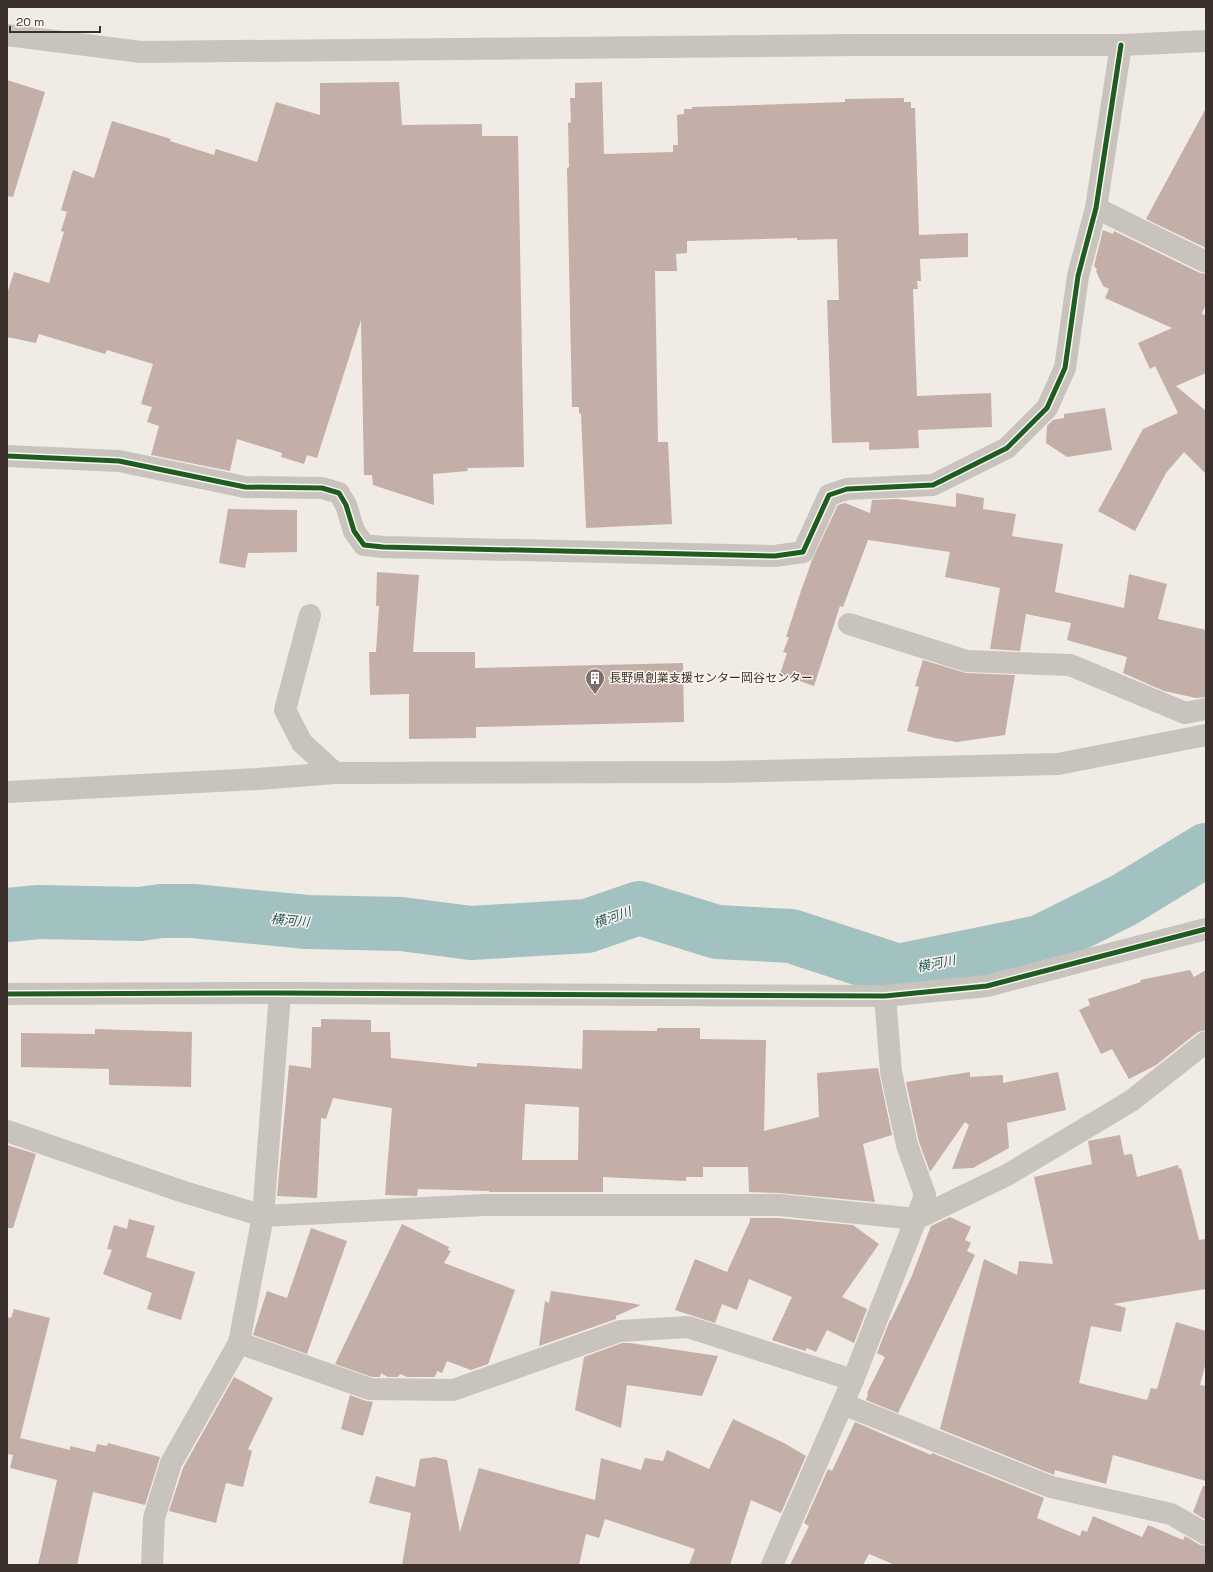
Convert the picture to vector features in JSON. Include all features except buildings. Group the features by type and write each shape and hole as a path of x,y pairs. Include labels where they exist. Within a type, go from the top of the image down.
{"street":[{"path":"7,35 141,52 856,45 1121,45 1206,41"},
{"path":"7,456 119,462 245,487 322,488 339,493 346,505 354,531 364,545 384,547 775,556 803,552 830,495 848,489 933,485 1007,448 1047,408 1065,368 1078,276 1096,208 1121,45"},
{"path":"1096,208 1206,262"},
{"path":"310,615 285,710 302,743 336,773"},
{"path":"849,624 966,661 1070,665 1185,713 1206,709"},
{"path":"7,792 258,780 336,773 719,772 1058,764 1206,735"},
{"path":"7,994 280,993 885,996 987,986 1206,929"},
{"path":"152,1565 154,1518 170,1463 239,1343 263,1216 280,993"},
{"path":"772,1565 853,1380 925,1195 907,1145 891,1072 885,996"},
{"path":"7,1130 181,1191 263,1216 485,1205 779,1205 916,1218 1007,1175 1131,1101 1206,1042"},
{"path":"239,1343 370,1389 453,1390 620,1331 688,1327 853,1380"},
{"path":"843,1404 1051,1487 1171,1514 1206,1534"}],"waterway":[{"name":"横河川","path":"7,915 39,912 140,914 161,911 193,911 307,922 401,924 471,933 587,926 639,908 717,932 791,936 898,971 1040,942 1124,900 1206,850"}],"cycle path":[{"path":"7,456 119,461 245,487 322,488 339,493 346,505 354,531 364,545 383,547 775,556 803,552 829,495 847,489 933,485 1007,448 1047,408 1065,368 1078,276 1096,208 1121,45"},
{"path":"7,994 280,993 885,996 987,986 1206,929"}],"place":[{"name":"長野県創業支援センター岡谷センター","path":"595,695"}]}
